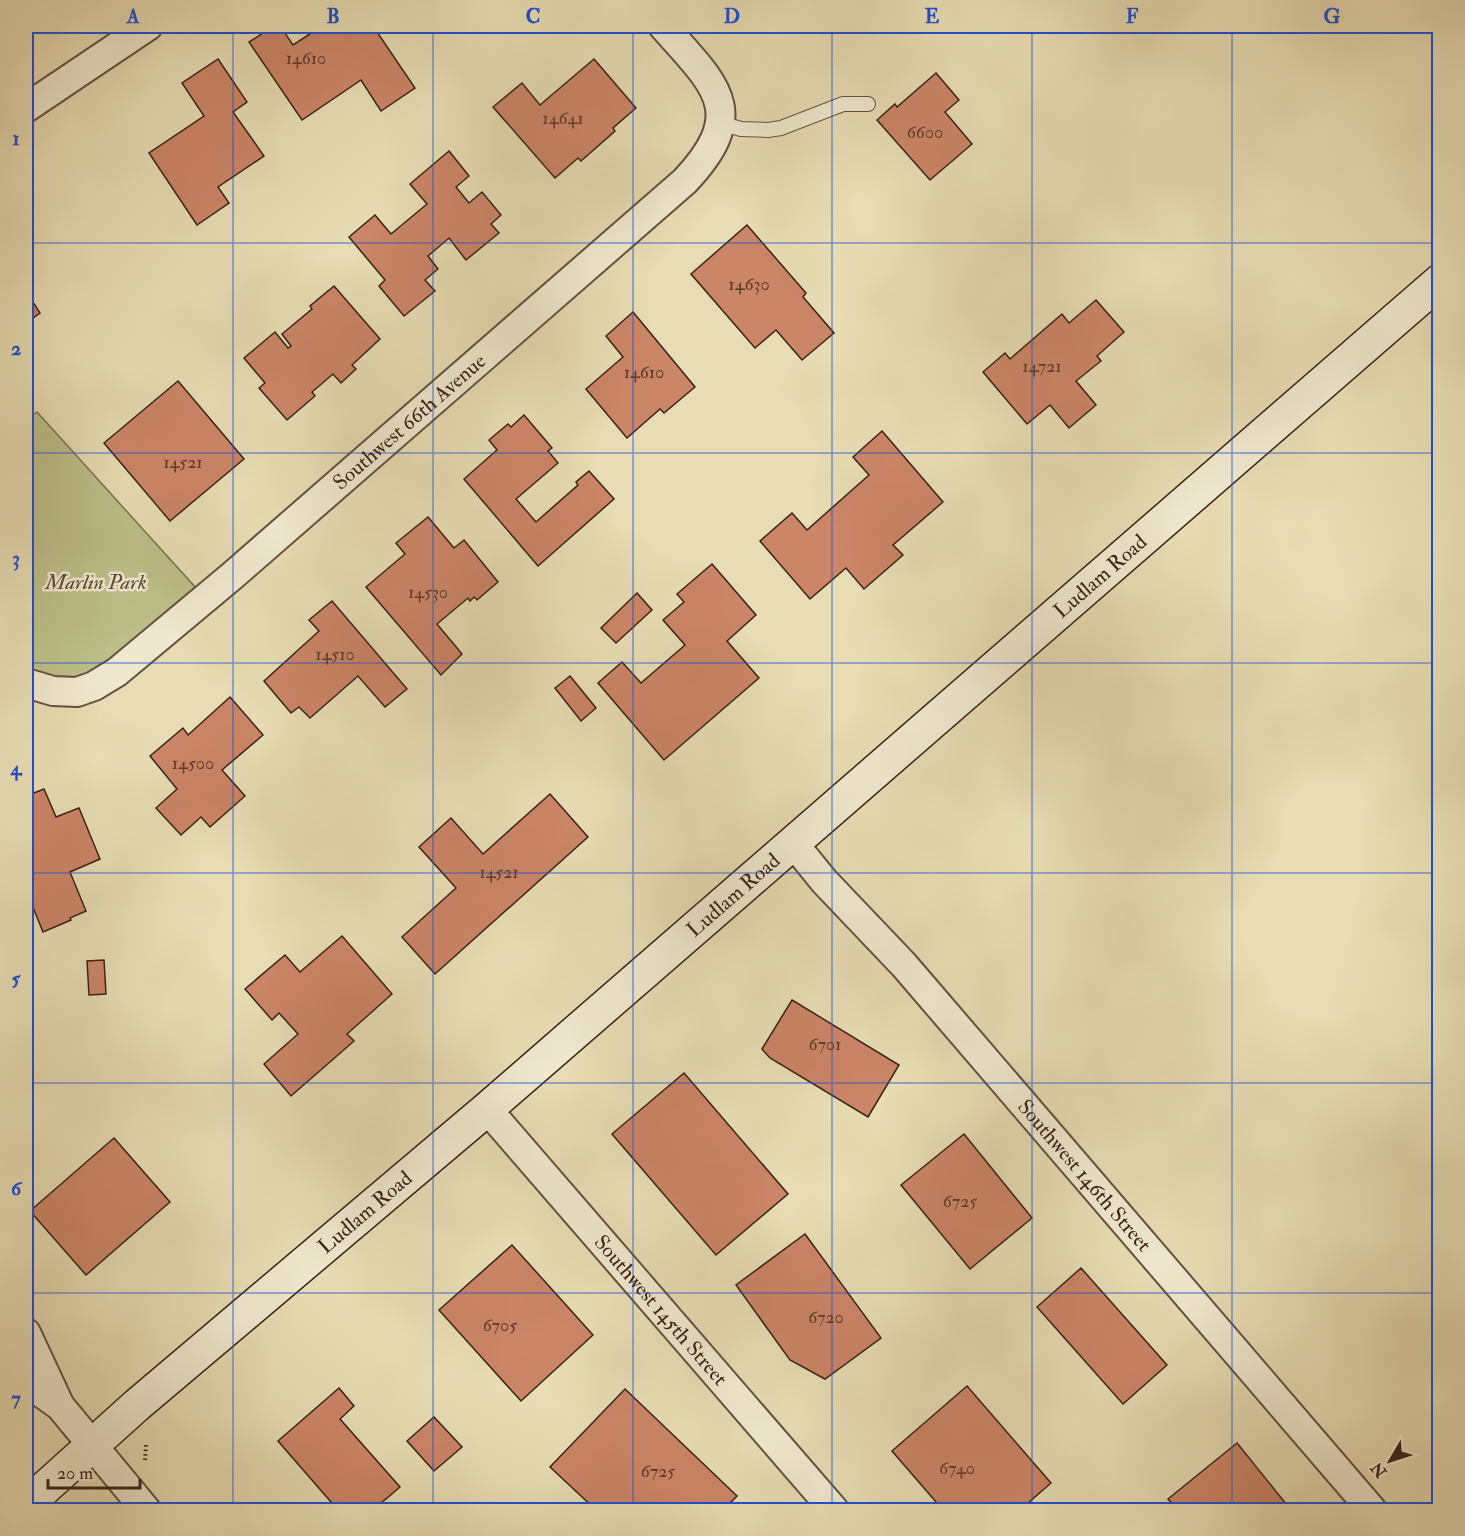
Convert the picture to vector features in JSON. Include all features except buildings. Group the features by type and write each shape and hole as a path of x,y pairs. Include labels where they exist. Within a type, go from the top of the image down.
{"street":[{"path":"26,108 148,26"},
{"path":"663,26 709,79 720,114"},
{"name":"Southwest 66th Avenue","path":"26,683 53,692 77,692 102,682 117,672 232,576 677,189 704,160 710,150 720,114"},
{"name":"Ludlam Road","path":"26,1505 175,1372 487,1109 1440,281"},
{"name":"Southwest 146th Street","path":"794,844 824,881 904,965 1372,1510"},
{"name":"Southwest 145th Street","path":"487,1109 834,1510"},
{"path":"26,1333 33,1376 146,1510"}],"lane":[{"path":"720,114 741,129 768,130 781,128 843,104 868,104"}],"path":[{"path":"144,1467 146,1445"}],"green space":[{"name":"Marlin Park","path":"37,412 196,588 98,670 71,679 37,676 26,669 26,420"}]}
